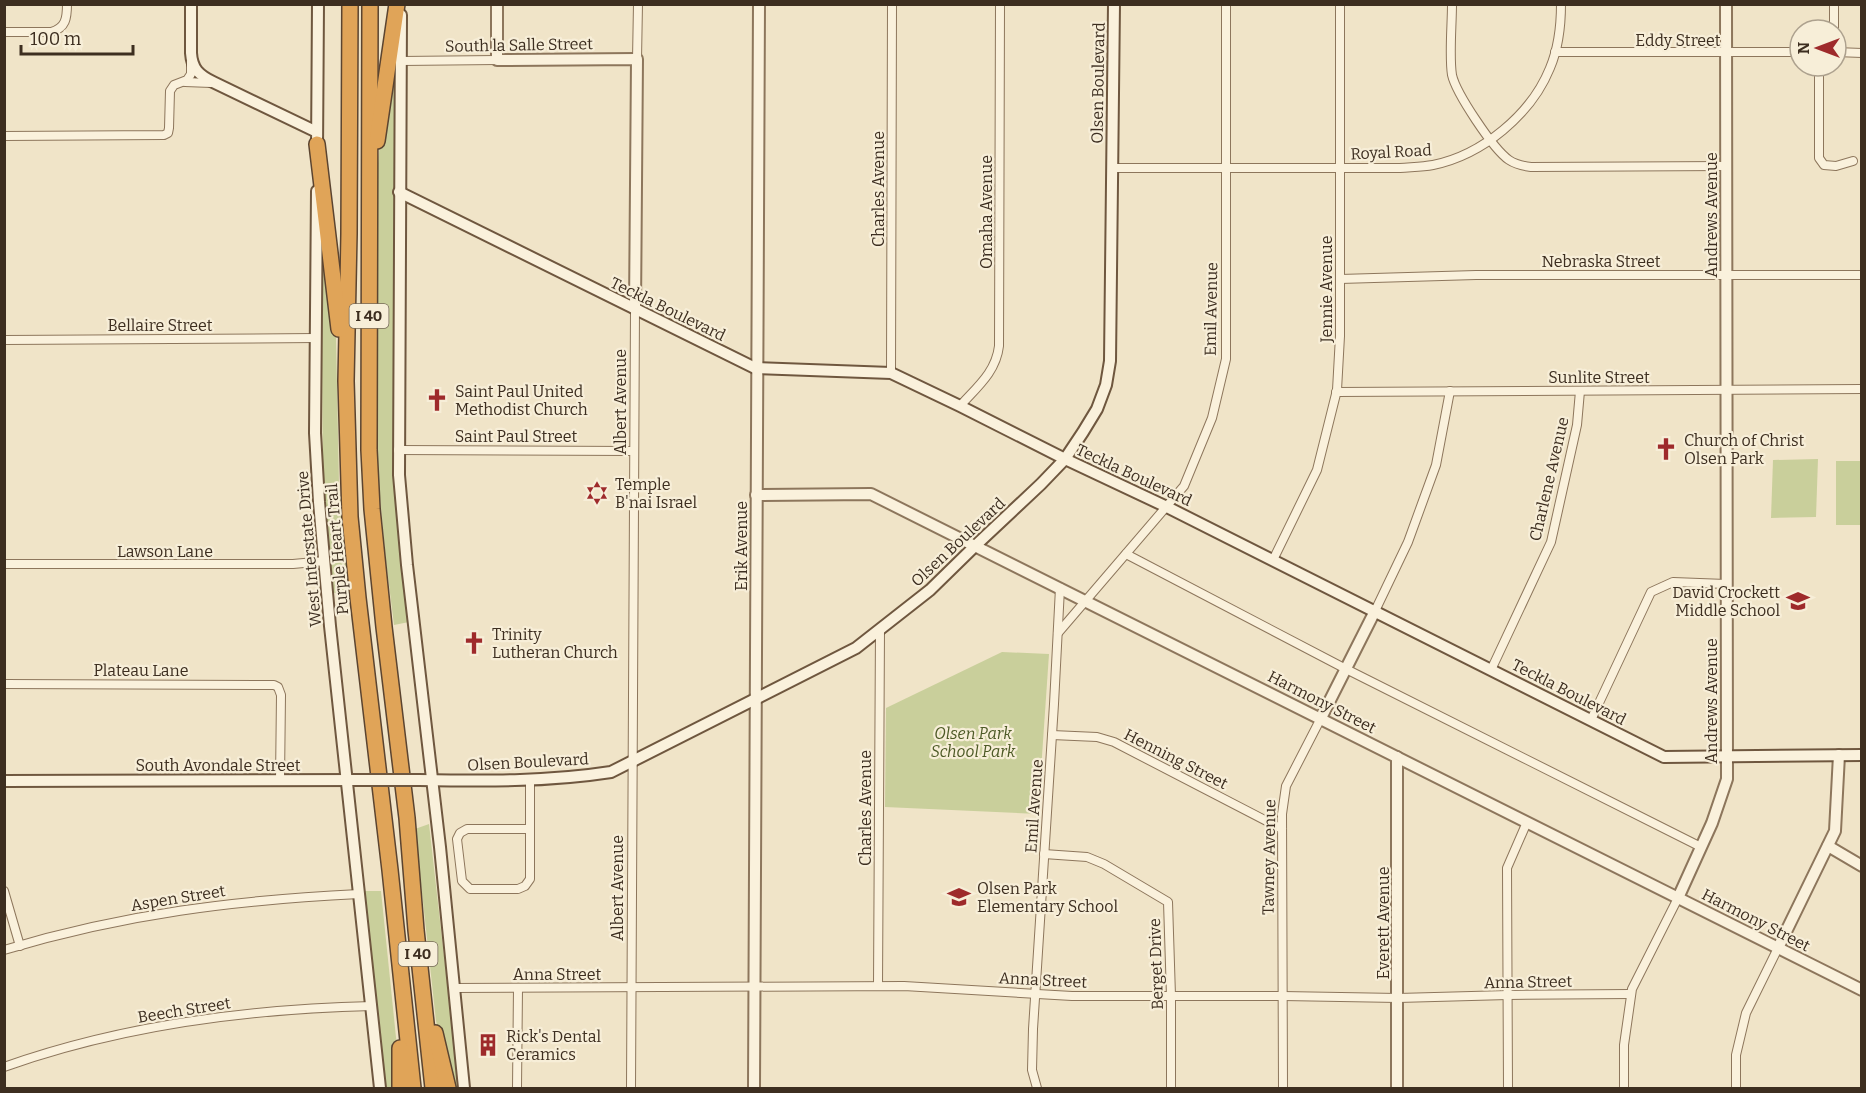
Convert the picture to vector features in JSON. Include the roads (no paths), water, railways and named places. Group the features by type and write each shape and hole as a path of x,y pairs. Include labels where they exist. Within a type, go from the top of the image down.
{"highway":[{"name":"Purple Heart Trail","path":"350,4 346,381 350,517 413,1089"},
{"name":"I 40","path":"370,4 368,221 369,450 372,509 407,818 433,1089"},
{"path":"368,221 377,142 399,4"},
{"path":"317,138 346,381"},
{"path":"416,930 448,1089"},
{"path":"400,1089 401,973"}],"main road":[{"path":"191,4 191,61 198,73 317,138"},
{"name":"West Interstate Drive","path":"318,4 315,434 330,626 380,1089"},
{"path":"399,4 401,61 399,476 464,1089"},
{"path":"497,4 497,60"},
{"name":"Erik Avenue","path":"754,1089 759,4"},
{"name":"Olsen Boulevard","path":"432,780 530,780 574,778 612,772 756,699 856,648 880,630 930,590 1065,459 1097,409 1106,385 1110,361 1114,4"},
{"name":"Andrews Avenue","path":"1678,898 1712,823 1727,779 1726,4"},
{"name":"South la Salle Street","path":"497,60 637,59"},
{"name":"Albert Avenue","path":"635,309 637,59"},
{"name":"Teckla Boulevard","path":"399,192 757,369 891,373 1167,507 1664,757 1862,755"},
{"name":"Harmony Street","path":"756,495 871,494 1862,990"},
{"name":"Tawney Avenue","path":"1321,718 1375,611"},
{"path":"1778,948 1835,831 1839,755"},
{"name":"Everett Avenue","path":"1397,757 1397,1089"},
{"name":"South Avondale Street","path":"4,781 432,780"},
{"path":"1828,846 1862,866"}],"street":[{"path":"4,32 51,32 62,26 66,20 67,4"},
{"name":"Albert Avenue","path":"637,59 638,4"},
{"name":"Charles Avenue","path":"891,373 892,4"},
{"name":"Omaha Avenue","path":"960,406 990,374 998,358 1000,4"},
{"name":"Emil Avenue","path":"1058,633 1184,486 1212,418 1226,359 1226,4"},
{"name":"Jennie Avenue","path":"1273,560 1317,470 1336,392 1340,336 1340,4"},
{"path":"1452,4 1452,73 1456,87 1490,139 1501,154 1510,161 1531,167 1726,166"},
{"name":"Royal Road","path":"1113,168 1420,167 1461,155 1514,122 1542,85 1555,52 1562,4"},
{"name":"Eddy Street","path":"1555,52 1788,52"},
{"path":"185,82 191,74 191,53"},
{"name":"South la Salle Street","path":"401,61 497,60"},
{"path":"1819,78 1819,158 1824,165 1836,166 1853,161"},
{"path":"4,136 164,135 168,133 169,128 170,91 174,85 185,82 217,84"},
{"name":"Nebraska Street","path":"1340,279 1476,275 1862,275"},
{"name":"Albert Avenue","path":"632,1089 635,309"},
{"name":"Bellaire Street","path":"4,340 315,338"},
{"name":"Sunlite Street","path":"1336,392 1862,390"},
{"path":"1375,611 1408,542 1436,465 1450,391"},
{"name":"Charlene Avenue","path":"1491,670 1551,543 1577,425 1580,391"},
{"name":"Saint Paul Street","path":"398,450 634,450"},
{"path":"1126,554 1346,669 1701,848"},
{"name":"Lawson Lane","path":"4,564 293,564 325,561"},
{"path":"1591,720 1651,592 1673,582 1726,584"},
{"name":"Emil Avenue","path":"1037,1089 1032,1070 1035,994 1060,588"},
{"name":"Charles Avenue","path":"878,986 880,630"},
{"name":"Plateau Lane","path":"4,684 270,684 278,687 280,695 280,780"},
{"name":"Tawney Avenue","path":"1283,1089 1282,829 1286,786 1321,718"},
{"name":"Henning Street","path":"1052,735 1096,737 1114,742 1282,829"},
{"path":"530,780 530,829 530,879 525,886 518,889 470,889 464,885 457,839 460,833 467,829 530,829"},
{"path":"1508,1089 1507,868 1527,822"},
{"name":"Berget Drive","path":"1044,854 1087,857 1104,864 1168,902 1171,1089"},
{"path":"4,891 20,945"},
{"name":"Aspen Street","path":"4,950 99,924 192,908 257,900 359,894"},
{"name":"Andrews Avenue","path":"1624,1089 1624,1045 1632,989 1678,898"},
{"path":"1736,1089 1736,1055 1746,1013 1778,948"},
{"name":"Anna Street","path":"454,988 904,986 1072,996 1398,998 1631,994"},
{"path":"517,1089 518,988"},
{"name":"Beech Street","path":"4,1067 78,1044 198,1019 291,1009 372,1006"}],"place":[{"name":"Saint Paul United Methodist Church","path":"437,400"},
{"name":"Church of Christ Olsen Park","path":"1666,449"},
{"name":"Temple B'nai Israel","path":"597,493"},
{"name":"David Crockett Middle School","path":"1798,601"},
{"name":"Trinity Lutheran Church","path":"474,643"},
{"name":"Olsen Park Elementary School","path":"959,897"},
{"name":"Rick's Dental Ceramics","path":"488,1045"}],"park label":[{"name":"Olsen Park School Park","path":"973,742"}]}
